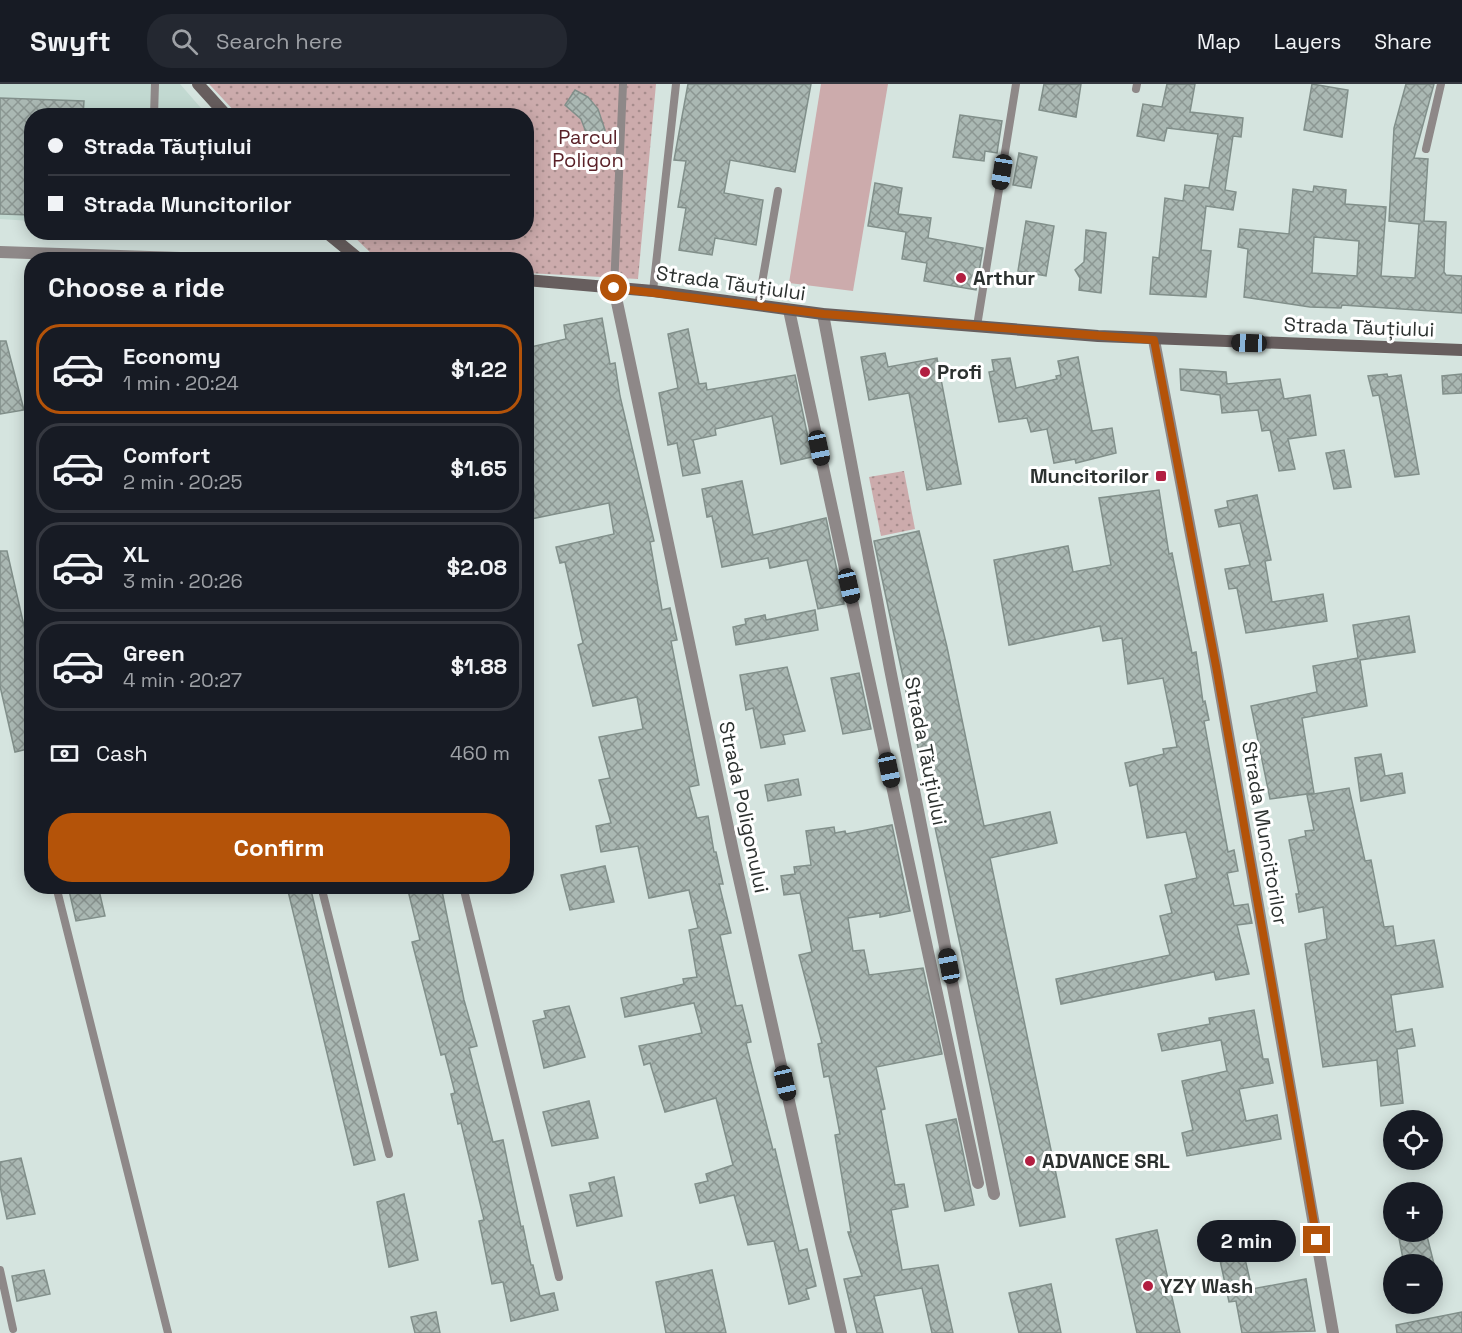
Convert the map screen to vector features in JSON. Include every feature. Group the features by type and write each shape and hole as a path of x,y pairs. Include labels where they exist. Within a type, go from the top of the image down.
{"main road":[{"path":"198,84 220,108"},
{"path":"336,240 350,252"},
{"name":"Strada Tăuțiului","path":"534,281 653,291 824,314 1154,340 1462,350"}],"street":[{"path":"0,252 24,253"},
{"name":"Strada Poligonului","path":"614,288 734,856 841,1333"},
{"path":"789,310 978,1184"},
{"name":"Strada Tăuțiului","path":"824,314 890,669 994,1194"},
{"name":"Strada Muncitorilor","path":"1154,340 1218,677 1333,1333"}],"lane":[{"path":"154,108 155,84"},
{"path":"614,288 624,84"},
{"path":"653,291 676,84"},
{"path":"977,326 1016,84"},
{"path":"1426,149 1441,84"},
{"path":"758,306 778,191"},
{"path":"58,894 168,1333"},
{"path":"323,894 389,1154"},
{"path":"465,894 559,1277"},
{"path":"0,1270 13,1329"}],"shaded area":[{"path":"0,84 180,84 201,108 24,108 24,221 0,219"}],"green space":[{"name":"Parcul Poligon","path":"209,84 656,84 638,279 534,273 534,252 370,252 357,240 534,240 534,108 231,108"},
{"path":"821,84 888,84 853,291 789,283"},
{"path":"904,471 915,529 881,536 869,477"}],"building":[{"path":"688,84 811,84 795,172 730,160 724,193 763,200 756,245 715,238 712,255 679,250 686,208 678,207 686,161 674,160"},
{"path":"1044,84 1081,84 1076,117 1039,110"},
{"path":"1167,84 1195,84 1190,112 1243,118 1241,137 1233,136 1225,190 1236,192 1233,210 1206,206 1201,250 1211,251 1206,297 1150,294 1153,257 1159,258 1165,198 1183,201 1185,185 1209,188 1218,134 1167,128 1164,141 1137,136 1143,104 1162,107"},
{"path":"1312,84 1348,90 1342,137 1304,130"},
{"path":"1406,84 1434,84 1414,158 1428,159 1424,221 1446,222 1444,272 1446,275 1462,276 1462,313 1342,305 1341,308 1310,307 1244,297 1248,249 1238,247 1240,229 1289,234 1293,189 1313,192 1314,186 1346,190 1345,204 1386,207 1381,276 1415,278 1419,224 1389,221 1394,128","holes":["1314,237 1359,241 1357,276 1312,273"]},
{"path":"575,90 588,97 598,109 605,130 604,143 589,140 581,119 565,105"},
{"path":"0,98 84,101 84,108 24,108 24,215 0,214"},
{"path":"960,115 1002,121 997,153 985,151 984,161 953,157"},
{"path":"1019,153 1037,157 1031,188 1013,185"},
{"path":"875,183 902,188 898,214 931,218 928,238 983,248 976,290 924,281 927,263 902,259 906,232 868,226"},
{"path":"1026,221 1054,226 1046,276 1018,271"},
{"path":"1086,230 1106,233 1101,293 1079,290 1080,278 1075,270 1084,262"},
{"path":"602,318 610,364 615,363 620,396 654,541 650,542 662,610 670,608 677,640 671,641 699,785 689,787 697,818 708,816 714,852 716,852 723,884 719,884 731,933 720,935 736,1006 742,1005 751,1042 746,1043 773,1150 775,1149 799,1251 807,1249 816,1286 806,1289 809,1299 789,1304 774,1241 748,1245 734,1195 700,1203 695,1184 708,1181 706,1174 733,1165 716,1098 665,1112 650,1063 644,1065 639,1046 702,1033 694,1003 625,1017 621,998 684,984 683,979 697,977 689,930 698,928 689,890 649,898 638,846 601,852 596,826 611,823 599,780 610,778 599,737 643,729 637,697 593,706 578,645 583,643 565,562 560,563 556,547 614,534 609,503 534,518 534,346 566,339 564,325"},
{"path":"688,329 699,384 706,383 707,390 795,375 812,457 781,464 772,416 715,429 716,435 693,440 700,473 683,476 677,443 668,445 659,393 678,388 668,334"},
{"path":"0,341 6,341 24,410 0,414"},
{"path":"885,353 888,367 937,358 961,484 927,490 909,393 869,400 861,357"},
{"path":"1078,357 1092,431 1112,428 1116,453 1076,463 1075,459 1054,463 1047,429 1031,432 1027,418 999,422 989,372 994,371 992,360 1010,358 1016,388 1057,379 1056,376 1061,375 1058,361"},
{"path":"1180,369 1226,372 1227,384 1280,379 1284,399 1310,395 1316,435 1288,439 1295,469 1279,471 1270,430 1262,431 1258,410 1222,413 1220,395 1181,390"},
{"path":"1387,374 1388,377 1401,375 1419,474 1395,477 1379,395 1373,396 1368,376"},
{"path":"1462,374 1462,393 1443,394 1442,376"},
{"path":"1344,450 1351,487 1334,489 1326,453"},
{"path":"742,481 753,535 826,518 844,604 818,609 807,560 770,568 768,558 722,567 712,516 707,517 702,489"},
{"path":"1159,490 1169,554 1172,553 1192,653 1196,652 1203,702 1205,701 1209,720 1204,721 1228,852 1234,850 1238,871 1227,873 1234,906 1248,904 1252,923 1237,925 1249,974 1216,980 1214,972 1061,1004 1056,979 1170,955 1160,916 1172,913 1165,885 1197,878 1186,832 1147,838 1137,784 1130,786 1125,763 1164,754 1163,749 1177,747 1163,678 1128,684 1122,638 1103,641 1100,626 1009,645 994,560 1068,546 1073,572 1111,565 1099,498"},
{"path":"1257,495 1271,560 1265,561 1272,602 1323,594 1327,621 1246,633 1237,588 1229,589 1225,569 1250,565 1240,523 1219,527 1215,510 1228,507 1227,501"},
{"path":"919,531 947,647 984,826 1050,812 1057,843 990,858 1065,1217 1020,1226 874,541"},
{"path":"0,551 7,551 24,626 24,750 15,752 0,686"},
{"path":"815,610 818,630 736,645 733,627 746,624 745,619 765,615 766,620"},
{"path":"1409,616 1415,652 1360,660 1367,706 1302,718 1314,793 1270,799 1251,706 1317,692 1313,666 1358,658 1353,625"},
{"path":"787,667 805,731 783,735 785,744 761,748 753,708 746,710 740,675"},
{"path":"859,673 871,729 843,734 831,678"},
{"path":"1381,754 1385,776 1402,773 1405,793 1361,801 1355,758"},
{"path":"798,779 801,795 768,801 765,785"},
{"path":"1349,788 1365,861 1371,860 1384,927 1393,926 1396,946 1434,940 1443,987 1391,995 1396,1032 1412,1029 1415,1046 1397,1049 1403,1103 1381,1106 1377,1060 1323,1067 1305,944 1327,939 1323,907 1299,912 1296,894 1299,894 1289,840 1306,836 1305,831 1314,830 1307,795"},
{"path":"892,825 910,911 880,917 880,913 848,918 853,951 864,950 869,975 923,968 942,1054 876,1067 885,1109 881,1110 895,1185 904,1184 908,1207 891,1210 902,1270 938,1265 953,1333 932,1333 922,1288 874,1296 883,1333 857,1333 844,1279 862,1276 848,1232 851,1232 835,1135 840,1134 829,1076 824,1077 818,1044 822,1043 799,955 812,952 800,893 784,895 781,876 795,874 794,867 811,865 806,831 834,827 835,833 845,831 846,834"},
{"path":"605,866 614,902 570,910 561,875"},
{"path":"70,894 100,894 105,916 76,921"},
{"path":"289,894 312,894 375,1160 354,1165"},
{"path":"409,894 443,894 464,1000 477,1046 469,1048 493,1142 503,1140 521,1227 523,1226 540,1296 554,1293 558,1310 511,1321 503,1282 492,1284 479,1221 484,1220 461,1123 458,1124 451,1094 455,1093 445,1054 441,1055 412,942 420,940"},
{"path":"569,1006 585,1057 544,1068 533,1021 546,1018 544,1011"},
{"path":"1254,1010 1263,1059 1268,1059 1273,1083 1239,1089 1246,1121 1277,1115 1281,1139 1187,1156 1182,1133 1193,1130 1182,1081 1227,1071 1221,1040 1162,1051 1158,1034 1210,1024 1209,1018"},
{"path":"589,1101 598,1138 552,1146 543,1112"},
{"path":"956,1119 974,1205 945,1211 926,1125"},
{"path":"21,1158 35,1214 7,1219 0,1186 0,1162"},
{"path":"614,1177 622,1216 577,1226 570,1195 591,1191 589,1183"},
{"path":"404,1194 418,1260 389,1267 377,1202"},
{"name":"YZY Wash","path":"1157,1230 1180,1333 1137,1333 1116,1239"},
{"path":"1400,1242 1428,1242 1432,1254 1402,1254"},
{"path":"1242,1246 1252,1289 1306,1279 1315,1331 1242,1333 1236,1301 1229,1302 1218,1251"},
{"path":"44,1270 50,1294 17,1301 12,1276"},
{"path":"712,1270 726,1333 666,1333 656,1282"},
{"path":"1051,1284 1061,1333 1019,1333 1009,1293"},
{"path":"436,1312 440,1333 415,1333 411,1317"},
{"path":"1462,1312 1462,1333 1397,1333 1396,1325"}],"place":[{"name":"Arthur","path":"961,278"},
{"name":"Profi","path":"925,372"},
{"name":"Muncitorilor","path":"1161,476"},
{"name":"ADVANCE SRL","path":"1030,1161"},
{"name":"YZY Wash","path":"1148,1286"}],"route":[{"path":"614,288 653,291 824,314 1154,340 1216,666 1317,1240"}]}
